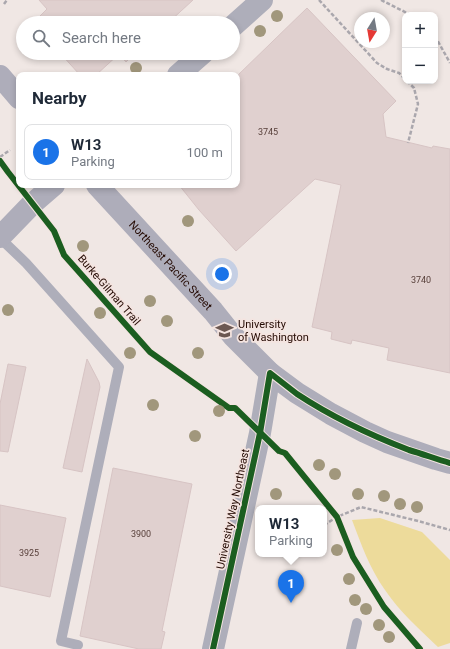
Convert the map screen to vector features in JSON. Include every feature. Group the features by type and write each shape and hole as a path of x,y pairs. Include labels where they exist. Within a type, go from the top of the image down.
{"main road":[{"path":"0,76 16,95"},
{"path":"0,237 32,204 51,188"},
{"name":"Northeast Pacific Street","path":"100,188 213,311 233,336 270,373 297,394 364,432 387,442 450,463"}],"street":[{"path":"240,20 262,0"},
{"path":"181,72 195,60"},
{"name":"University Way Northeast","path":"213,649 260,432 270,373"}],"lane":[{"path":"0,237 26,263 119,367 61,641 78,645"},
{"path":"352,649 357,623"}],"path":[{"path":"4,4 7,0"},
{"path":"319,0 377,63 387,70 399,73 402,76"},
{"path":"381,0 405,12"},
{"path":"438,41 450,63"},
{"path":"408,143 418,104 414,88 410,84"},
{"path":"0,157 10,150"},
{"path":"327,523 337,517 361,507 418,520 450,530"},
{"path":"332,512 337,517 339,524"},
{"path":"414,642 418,648"}],"shaded area":[{"path":"380,518 422,532 450,560 450,643 438,647 397,606 375,574 366,556 352,520"}],"building":[{"path":"39,0 193,0 176,16 40,16 47,9"},
{"path":"307,8 396,101 383,114 386,137 432,148 433,146 450,149 450,373 387,360 389,348 352,340 351,344 331,339 332,332 312,327 341,185 315,179 236,251 181,188 240,188 240,73"},
{"path":"66,60 112,60 99,72 77,72"},
{"path":"87,359 100,387 82,472 63,468"},
{"path":"8,364 26,367 8,452 0,451 0,404"},
{"path":"113,468 192,484 162,631 165,632 161,649 139,649 80,636"},
{"path":"0,505 66,518 50,597 0,586"}],"cycle path":[{"name":"Burke-Gilman Trail","path":"0,161 16,182"},
{"name":"Burke-Gilman Trail","path":"20,188 54,231 64,255 150,352 229,408 235,408 279,451 285,453 337,517 353,557 384,607 420,649"},
{"path":"213,649 260,433 270,373 297,394 352,425 409,450 450,463"}],"place":[{"name":"University of Washington","path":"225,330"},
{"name":"W13","path":"291,603"}]}
